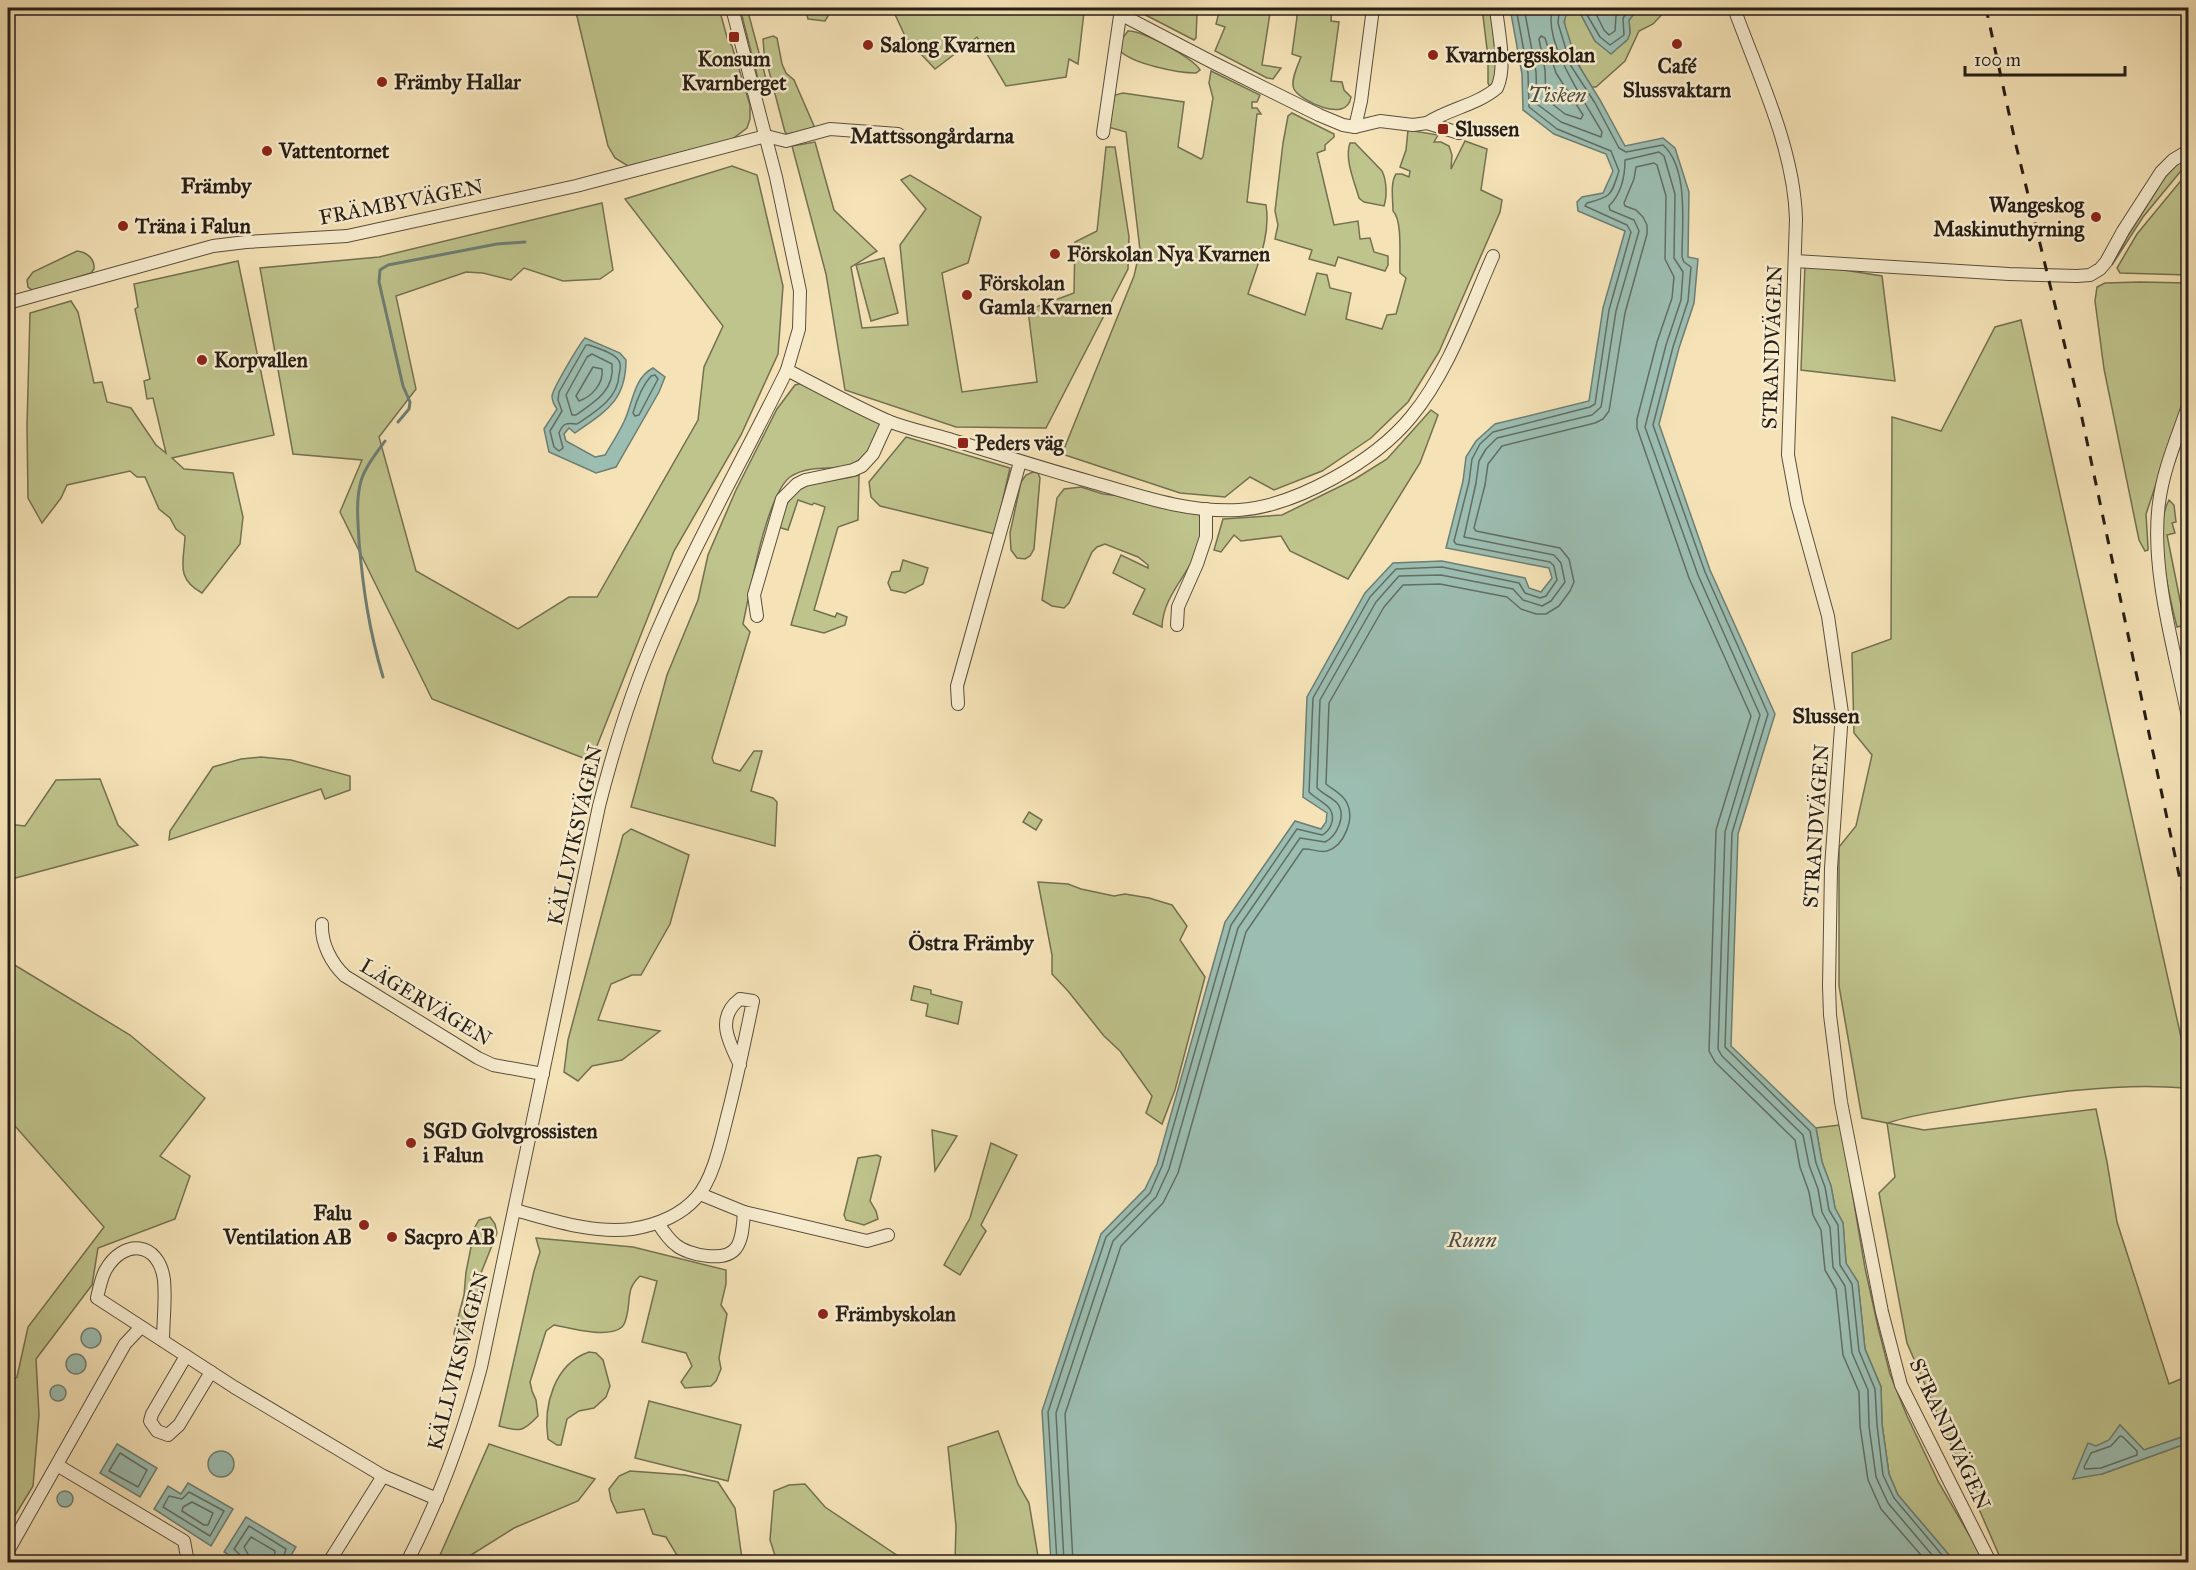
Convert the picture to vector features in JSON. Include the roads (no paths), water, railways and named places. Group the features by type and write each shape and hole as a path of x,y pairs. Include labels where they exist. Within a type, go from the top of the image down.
{"street":[{"name":"KÄLLVIKSVÄGEN","path":"407,1563 454,1458 474,1393 515,1210 599,806 616,742 635,687 671,600 787,370 799,329 800,291 789,233 732,8"},
{"path":"1355,127 1361,101 1373,8"},
{"path":"1103,133 1120,11 1319,115 1343,125 1355,127 1380,121 1409,125 1426,123 1482,98 1497,88 1501,63 1496,8"},
{"name":"STRANDVÄGEN","path":"1734,8 1775,120 1794,183 1795,261 1788,420 1790,468 1806,540 1828,616 1842,712 1831,868 1829,986 1830,1015 1841,1102 1882,1312 1901,1385 1990,1563"},
{"path":"1426,123 1459,134"},
{"path":"766,136 786,141 830,129 898,134 903,138"},
{"name":"FRÄMBYVÄGEN","path":"8,303 213,246 347,236 566,188 766,136"},
{"path":"1795,261 2009,274 2090,275 2106,262 2161,172 2188,150"},
{"path":"787,370 888,421 1020,462 1172,505 1239,510 1256,507 1320,485 1354,466 1383,445 1410,418 1432,387 1446,362 1493,256"},
{"path":"2188,406 2164,477 2157,515 2156,540 2160,579 2188,717"},
{"path":"757,616 754,595 782,499 797,484 805,480 862,466 873,454 888,421"},
{"path":"958,704 957,686 1020,462"},
{"path":"1177,625 1178,607 1206,537 1206,509"},
{"name":"LÄGERVÄGEN","path":"322,924 321,934 332,961 345,976 478,1058 494,1065 543,1074"},
{"path":"515,1210 571,1225 601,1228 630,1229 671,1218 700,1194 717,1157 740,1065 753,1001 740,999 731,1006 725,1016 729,1040 740,1065"},
{"path":"700,1194 744,1212 867,1241 888,1235"},
{"path":"658,1223 676,1246 713,1257 728,1256 739,1243 744,1212"},
{"path":"163,1341 164,1279 154,1256 148,1251 134,1247 126,1249 105,1271 97,1298 141,1327 211,1372 383,1476 437,1499"},
{"path":"8,1551 125,1344 141,1327"},
{"path":"186,1356 152,1414 150,1421 157,1431 168,1435 179,1425 211,1372"},
{"path":"57,1465 184,1541 188,1563"},
{"path":"329,1563 383,1476"}],"water":[{"name":"Runn","path":"1510,8 1639,8 1629,20 1628,39 1611,54 1595,41 1579,11 1572,9 1567,12 1564,22 1577,63 1625,146 1663,138 1675,148 1689,192 1688,257 1698,259 1694,303 1679,348 1659,424 1710,570 1775,714 1738,834 1731,1046 1816,1128 1822,1162 1831,1186 1835,1208 1843,1223 1846,1263 1858,1282 1865,1349 1881,1387 1882,1424 1889,1474 1898,1495 1955,1562 1051,1562 1042,1411 1101,1234 1145,1189 1157,1164 1225,922 1295,821 1321,829 1326,822 1327,813 1303,797 1307,697 1365,593 1393,563 1442,561 1525,578 1529,588 1541,592 1552,578 1549,568 1446,548 1463,481 1466,457 1476,441 1495,424 1589,401 1603,308 1625,231 1578,211 1577,202 1582,197 1603,193 1613,171 1606,154 1554,134 1523,110 1522,74"},
{"path":"585,338 620,353 626,360 622,386 612,404 575,433 569,428 564,434 566,441 595,457 605,455 624,422 642,377 653,368 665,377 659,392 616,467 596,473 549,452 544,429 557,409 552,400 554,391"},
{"path":"87,1328 95,1328 101,1334 101,1342 95,1348 87,1348 81,1342 81,1334"},
{"path":"72,1354 80,1354 86,1360 86,1368 80,1374 72,1374 66,1368 66,1360"},
{"path":"58,1385 64,1387 66,1393 64,1399 58,1401 52,1399 50,1393 52,1387"},
{"path":"2120,1425 2144,1450 2188,1435 2188,1443 2102,1474 2073,1479 2088,1443 2096,1446 2109,1440"},
{"path":"117,1444 157,1468 140,1497 100,1473"},
{"path":"221,1451 230,1455 234,1464 230,1473 221,1477 212,1473 208,1464 212,1455"},
{"path":"188,1483 233,1509 211,1546 154,1509 168,1486 181,1494"},
{"path":"62,1491 68,1491 73,1499 71,1505 62,1507 57,1502 57,1496"},
{"path":"246,1517 296,1547 287,1562 241,1562 224,1552"}],"waterway":[{"path":"398,422 409,409 410,402 403,386 379,282 380,270 388,265 497,244 525,242"},
{"path":"383,677 370,626 365,593 359,541 358,506 364,473 385,441"}],"railway":[{"path":"1986,8 2015,141 2079,404 2188,917"}],"place":[{"name":"Konsum Kvarnberget","path":"734,37"},
{"name":"Café Slussvaktarn","path":"1677,44"},
{"name":"Salong Kvarnen","path":"868,45"},
{"name":"Kvarnbergsskolan","path":"1433,55"},
{"name":"Främby Hallar","path":"382,82"},
{"name":"Slussen","path":"1443,129"},
{"name":"Vattentornet","path":"267,151"},
{"name":"Wangeskog Maskinuthyrning","path":"2096,217"},
{"name":"Träna i Falun","path":"123,226"},
{"name":"Förskolan Nya Kvarnen","path":"1055,254"},
{"name":"Förskolan Gamla Kvarnen","path":"967,295"},
{"name":"Korpvallen","path":"202,360"},
{"name":"Peders väg","path":"963,443"},
{"name":"SGD Golvgrossisten i Falun","path":"411,1143"},
{"name":"Falu Ventilation AB","path":"364,1225"},
{"name":"Sacpro AB","path":"392,1237"},
{"name":"Främbyskolan","path":"823,1314"}],"district":[{"name":"Mattssongårdarna","path":"932,135"},
{"name":"Främby","path":"216,185"},
{"name":"Slussen","path":"1826,715"},
{"name":"Östra Främby","path":"971,942"}],"water label":[{"name":"Tisken","path":"1557,94"}]}
